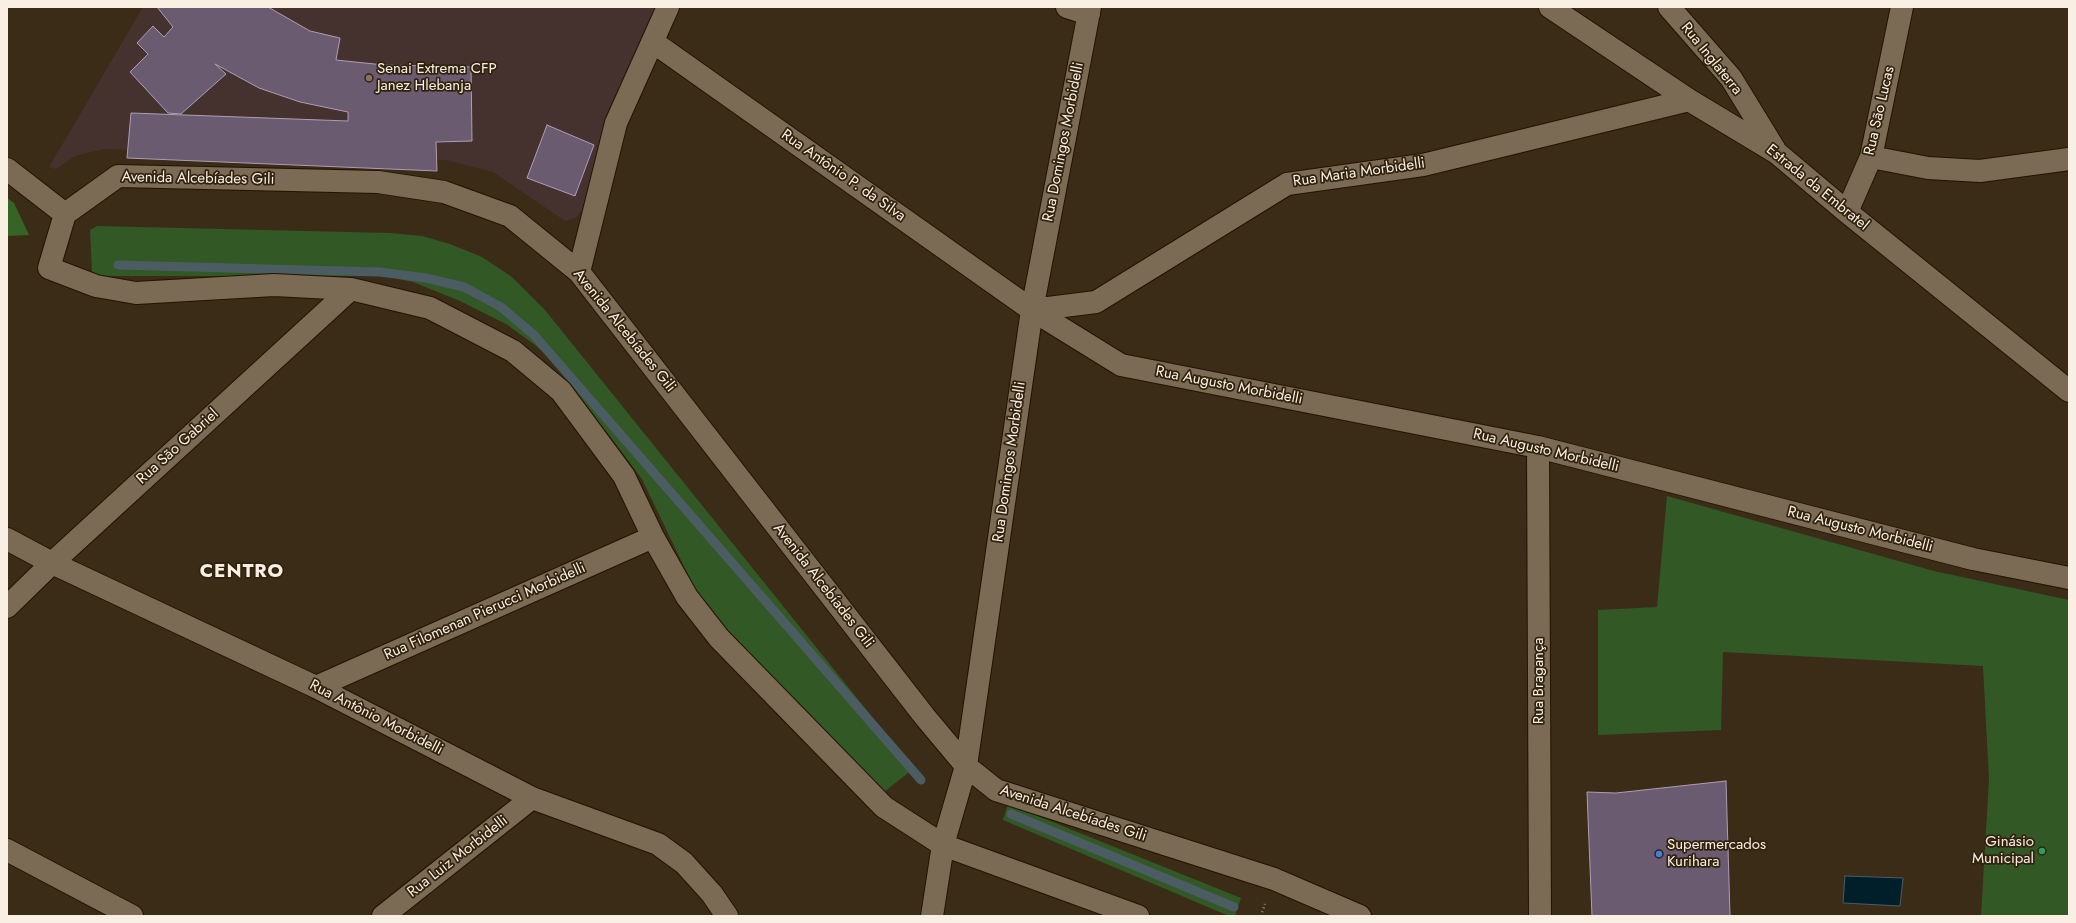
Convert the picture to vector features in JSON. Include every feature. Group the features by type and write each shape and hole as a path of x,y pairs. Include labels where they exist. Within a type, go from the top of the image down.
{"street":[{"path":"579,272 616,123 668,7"},
{"path":"1067,7 1090,10"},
{"name":"Estrada da Embratel","path":"1550,7 1688,100 1777,153 1847,212 2069,391"},
{"name":"Rua Inglaterra","path":"1669,7 1731,78 1777,153"},
{"name":"Rua São Lucas","path":"1847,212 1871,157 1902,7"},
{"name":"Rua Domingos Morbidelli","path":"932,916 943,845 966,766 1032,310 1090,10"},
{"name":"Rua Antônio P. da Silva","path":"653,42 1032,310"},
{"name":"Rua Maria Morbidelli","path":"1032,310 1096,302 1287,184 1423,165 1688,100"},
{"path":"1871,157 1928,168 1980,171 2069,159"},
{"path":"7,169 65,214 49,268 96,286 136,293 274,285 351,289 430,308 512,351 561,391 624,476 653,537 687,597 719,638 884,807 943,845 1138,916"},
{"name":"Avenida Alcebíades Gili","path":"65,214 118,176 378,182 444,192 510,216 579,272 926,717 966,766 996,790 1274,879 1360,916"},
{"name":"Rua São Gabriel","path":"7,607 52,563 351,289"},
{"name":"Rua Augusto Morbidelli","path":"1032,310 1121,365 1538,447 1974,559 2069,578"},
{"name":"Rua Bragança","path":"1538,447 1540,916"},
{"name":"Rua Filomenan Pierucci Morbidelli","path":"316,687 653,537"},
{"name":"Rua Antônio Morbidelli","path":"7,539 52,563 316,687 532,798 658,844 684,863 712,894 727,916"},
{"name":"Rua Luiz Morbidelli","path":"383,916 532,798"},
{"path":"7,850 132,916"}],"shaded area":[{"name":"Senai Extrema CFP Janez Hlebanja","path":"143,7 664,7 585,205 576,218 565,221 493,172 446,160 103,149 75,156 56,169 49,167"}],"green space":[{"path":"7,198 14,203 29,235 7,236"},
{"path":"97,226 390,233 422,236 450,244 482,257 512,277 545,310 910,764 908,773 884,792 703,606 642,479 554,362 535,345 506,324 460,301 413,282 384,276 98,276 92,272 90,230"},
{"path":"1667,496 1934,571 2069,600 2069,916 1981,916 1989,779 1983,666 1723,652 1721,730 1598,735 1598,610 1657,607"},
{"path":"1008,804 1241,898 1235,916 1229,916 1003,820"}],"water":[{"path":"1845,876 1903,878 1900,906 1843,903"}],"building":[{"path":"157,7 268,7 310,31 340,38 336,60 384,65 471,67 472,141 436,142 437,171 127,158 131,113 348,121 348,112 300,102 259,88 215,64 226,74 181,114 168,113 130,72 148,54 137,43 153,26 164,37 173,27"},
{"path":"547,125 594,145 575,196 527,178"},
{"name":"Supermercados Kurihara","path":"1726,781 1730,916 1592,916 1587,792 1616,793"}],"waterway":[{"path":"118,265 380,272 426,278 464,287 501,307 534,335 921,780"},
{"path":"1011,814 1234,907"}],"place":[{"name":"Senai Extrema CFP Janez Hlebanja","path":"369,78"},
{"name":"Ginásio Municipal","path":"2042,851"},
{"name":"Supermercados Kurihara","path":"1659,854"}],"district":[{"name":"CENTRO","path":"242,572"}]}
